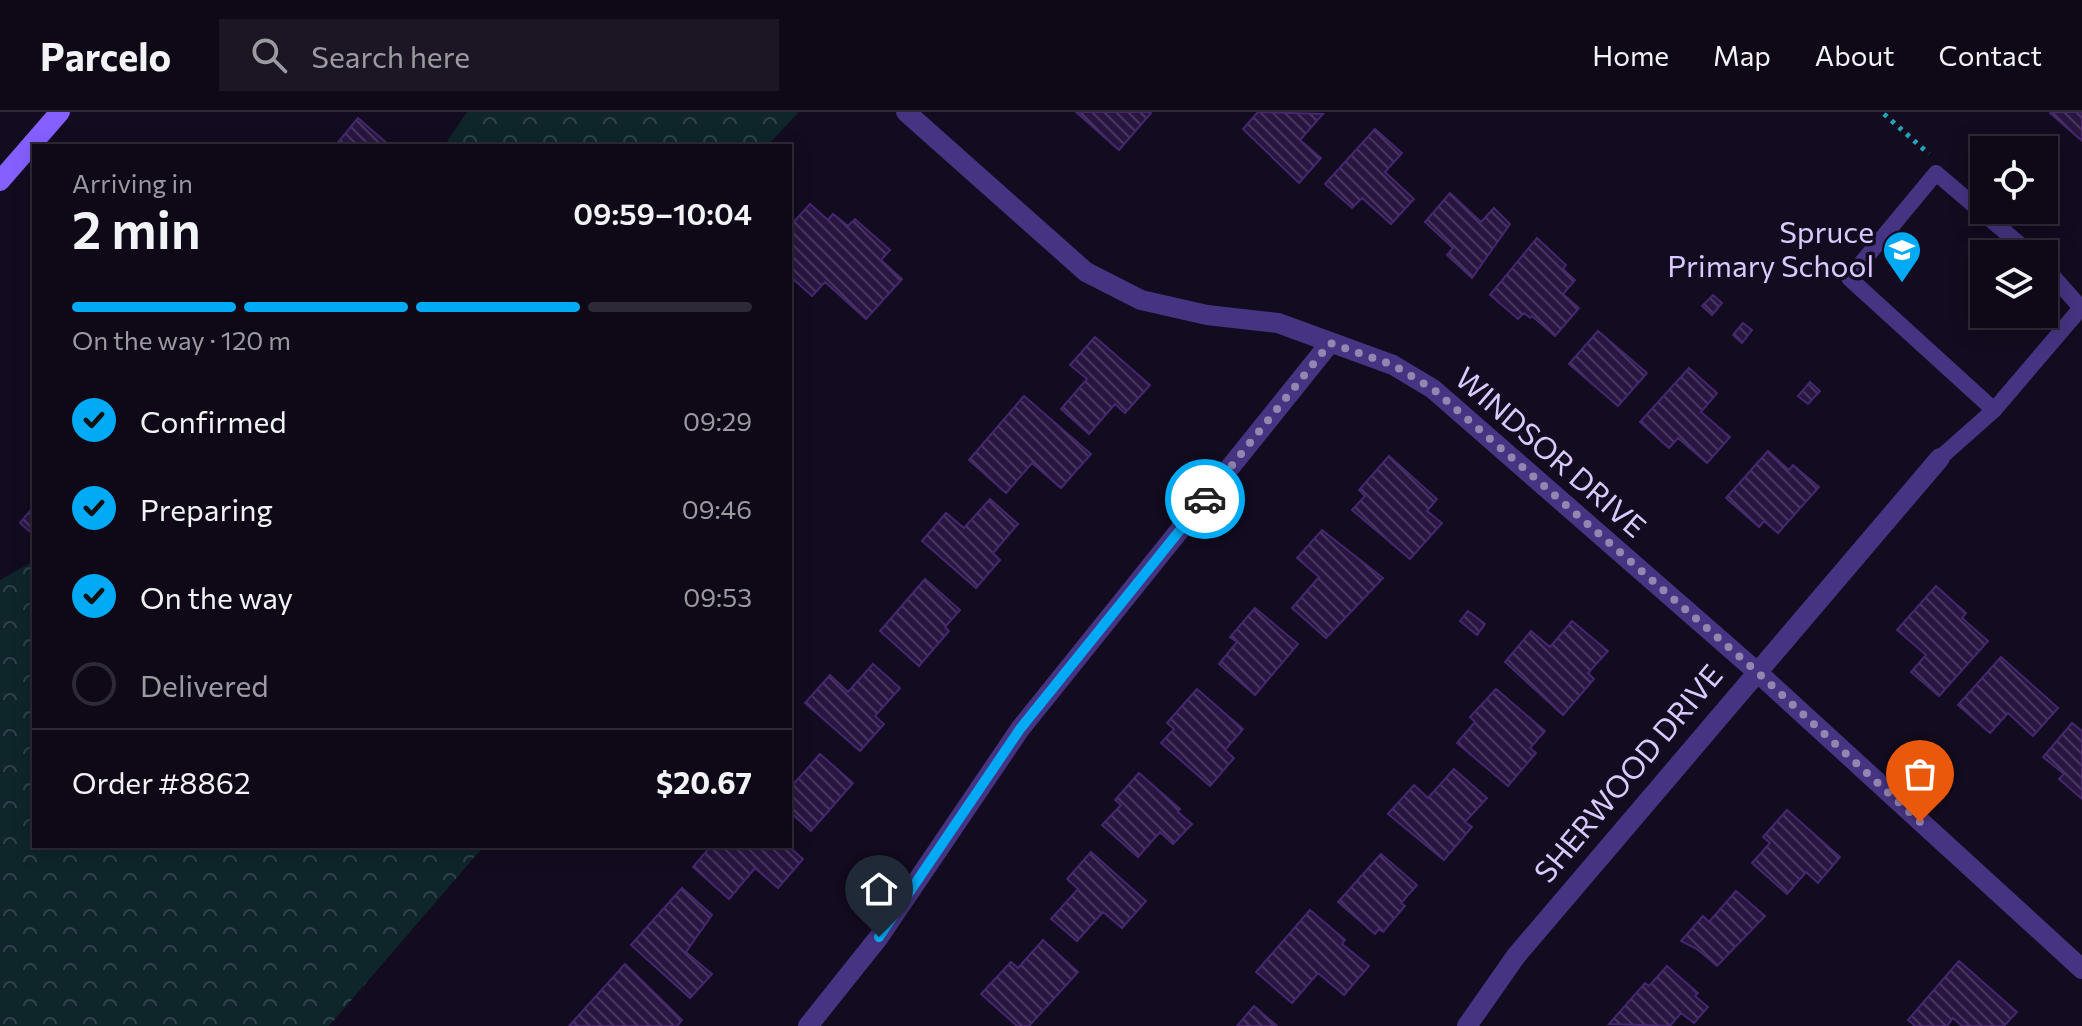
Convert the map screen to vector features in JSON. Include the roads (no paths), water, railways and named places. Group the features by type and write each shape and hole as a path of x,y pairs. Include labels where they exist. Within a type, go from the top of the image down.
{"street":[{"path":"32,144 60,112"},
{"name":"WINDSOR DRIVE","path":"906,112 1086,272 1141,300 1207,315 1278,323 1393,365 1433,389 1756,671 2082,969"},
{"path":"0,181 32,144"},
{"path":"808,1026 879,937 1020,729 1330,343"},
{"name":"SHERWOOD DRIVE","path":"1467,1026 1516,956 1940,458"}],"lane":[{"path":"1994,410 1849,278 1936,173 2015,240"},
{"path":"1940,458 1994,410 2081,308 2058,282"}],"place":[{"name":"Spruce Primary School","path":"1902,284"}]}
